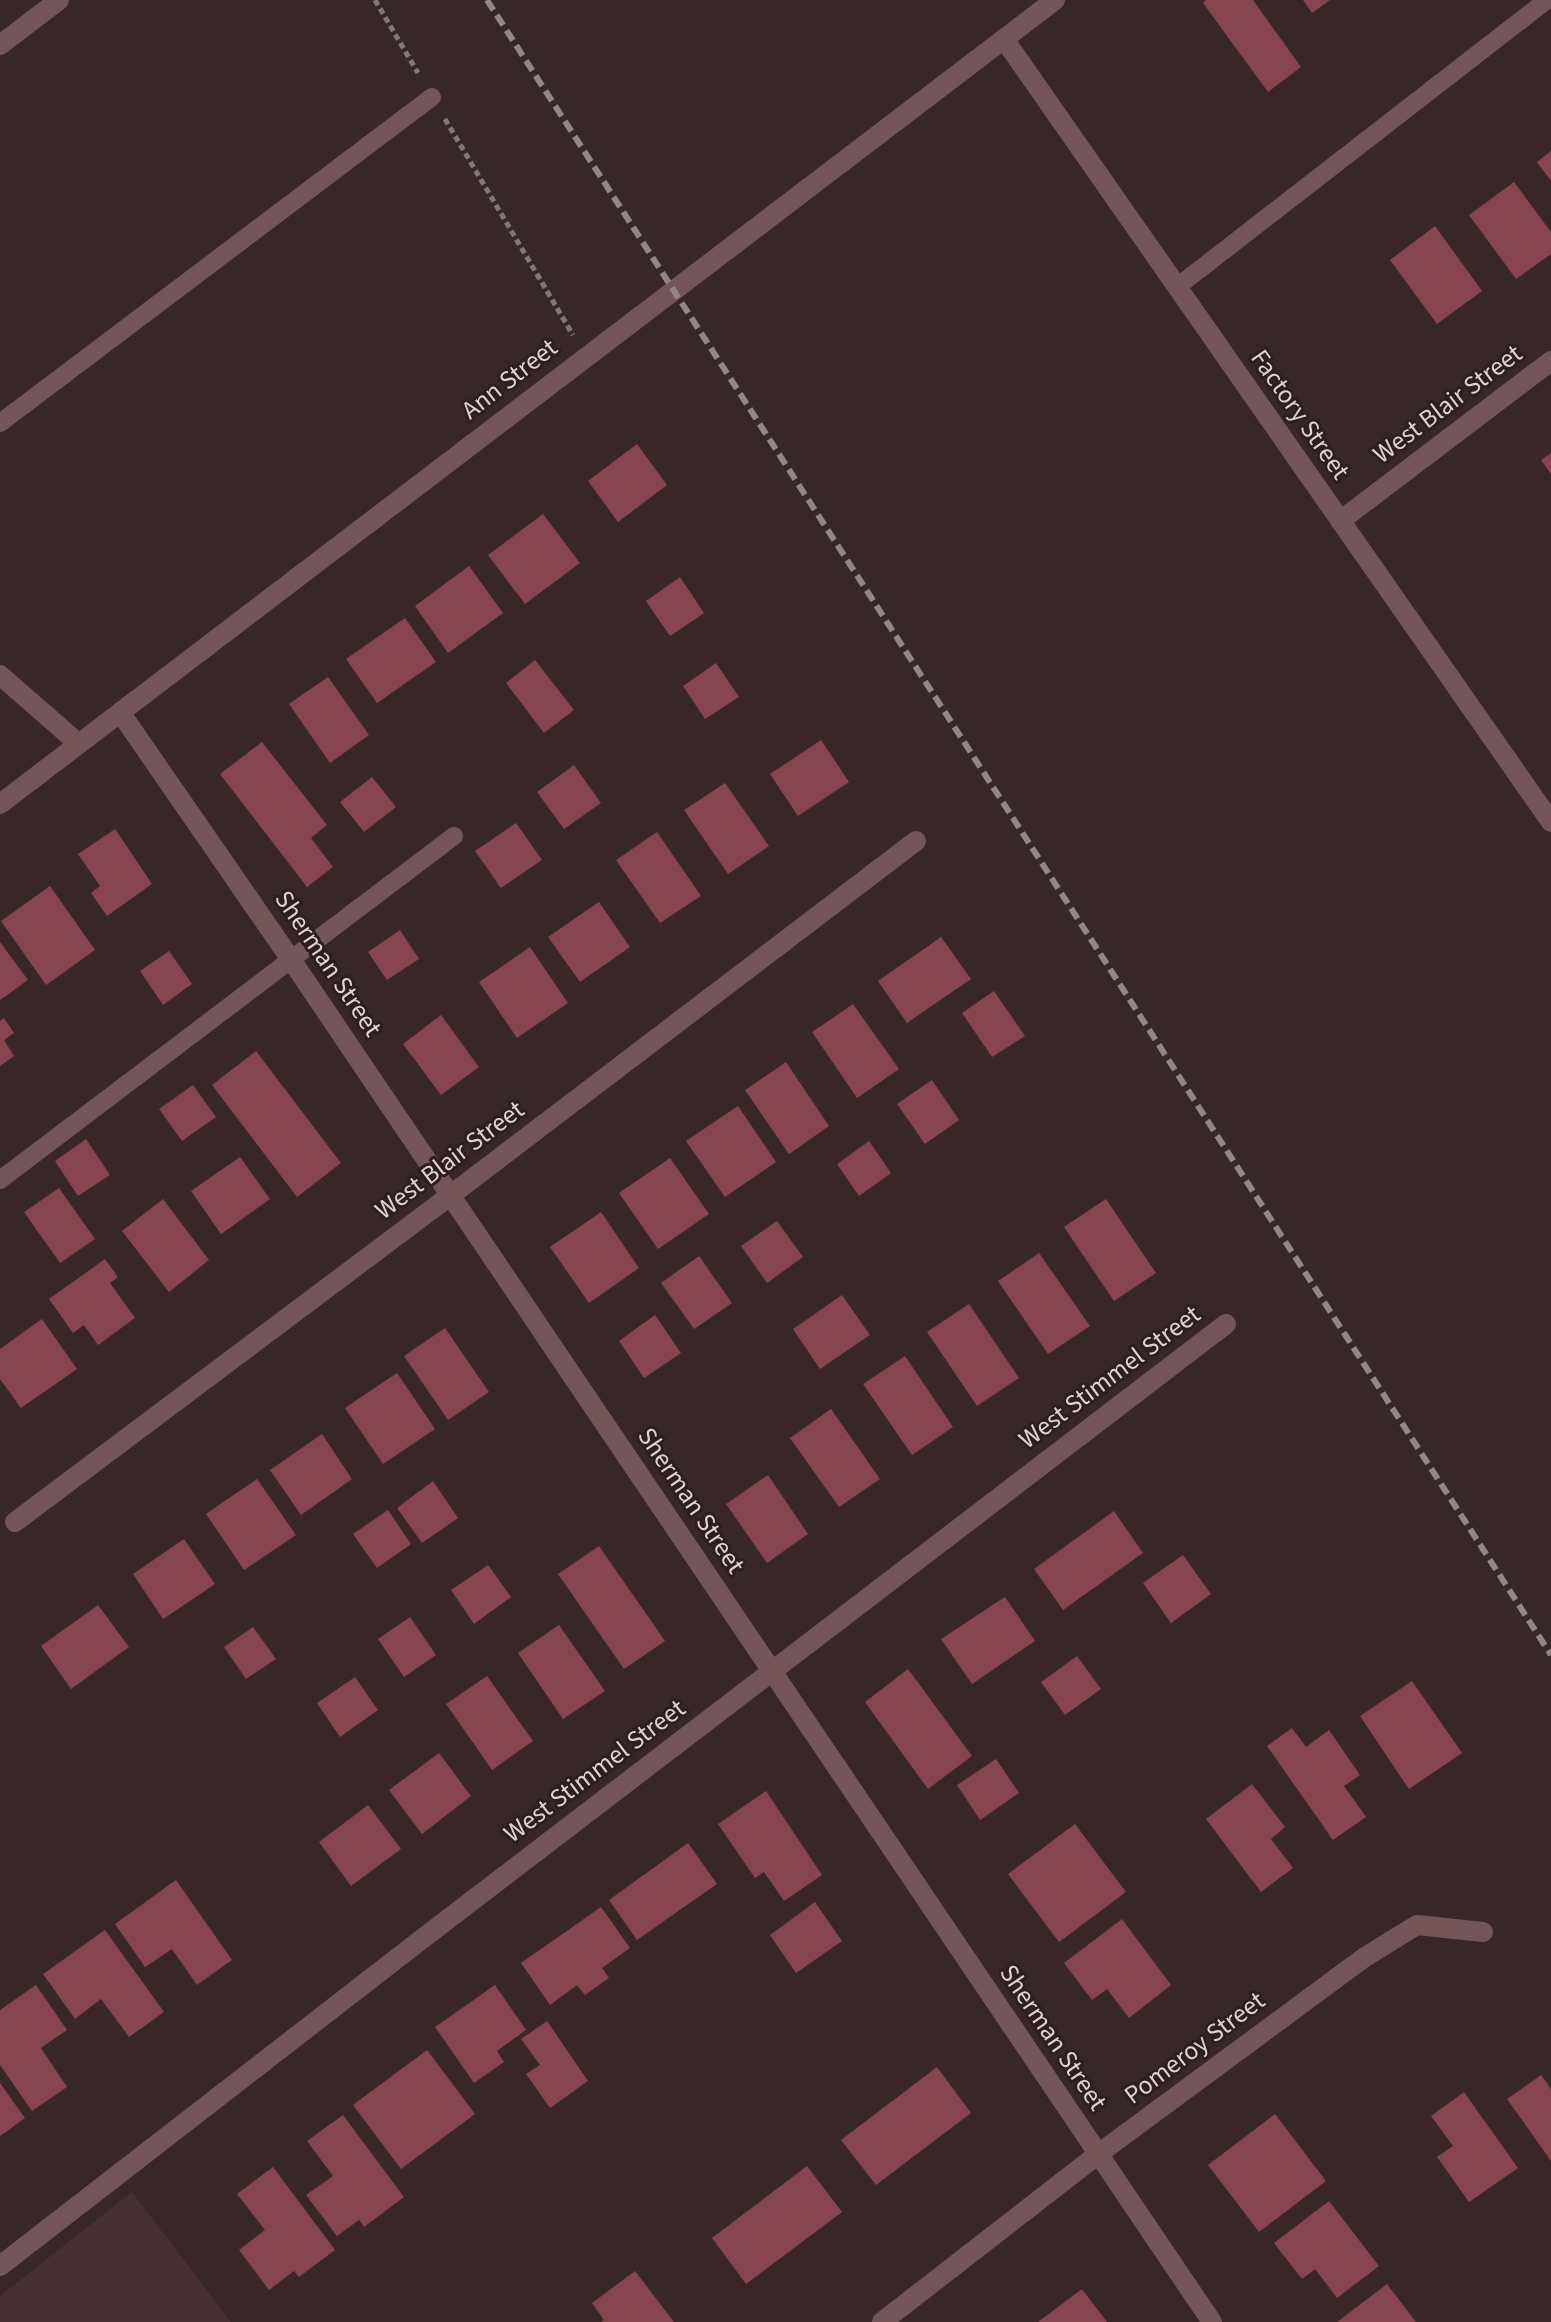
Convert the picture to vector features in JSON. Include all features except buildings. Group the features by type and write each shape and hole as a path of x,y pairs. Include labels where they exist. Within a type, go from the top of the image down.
{"street":[{"path":"0,45 59,0"},
{"name":"Ann Street","path":"0,804 1055,0"},
{"name":"Factory Street","path":"1004,39 1551,822"},
{"name":"West Blair Street","path":"1340,521 1551,361"},
{"path":"0,675 79,744"},
{"name":"Sherman Street","path":"120,712 451,1195 1212,2322"},
{"name":"West Blair Street","path":"15,1522 916,841"},
{"name":"West Stimmel Street","path":"0,2266 1226,1324"},
{"name":"Pomeroy Street","path":"882,2322 1097,2155 1365,1957 1417,1925 1483,1932"}],"lane":[{"path":"1177,287 1547,0"},
{"path":"0,423 432,97"},
{"path":"0,1180 454,836"}],"path":[{"path":"375,0 585,357"}],"shaded area":[{"path":"132,2192 231,2322 0,2322 0,2296"}],"railway":[{"path":"487,0 1551,1655"}]}
